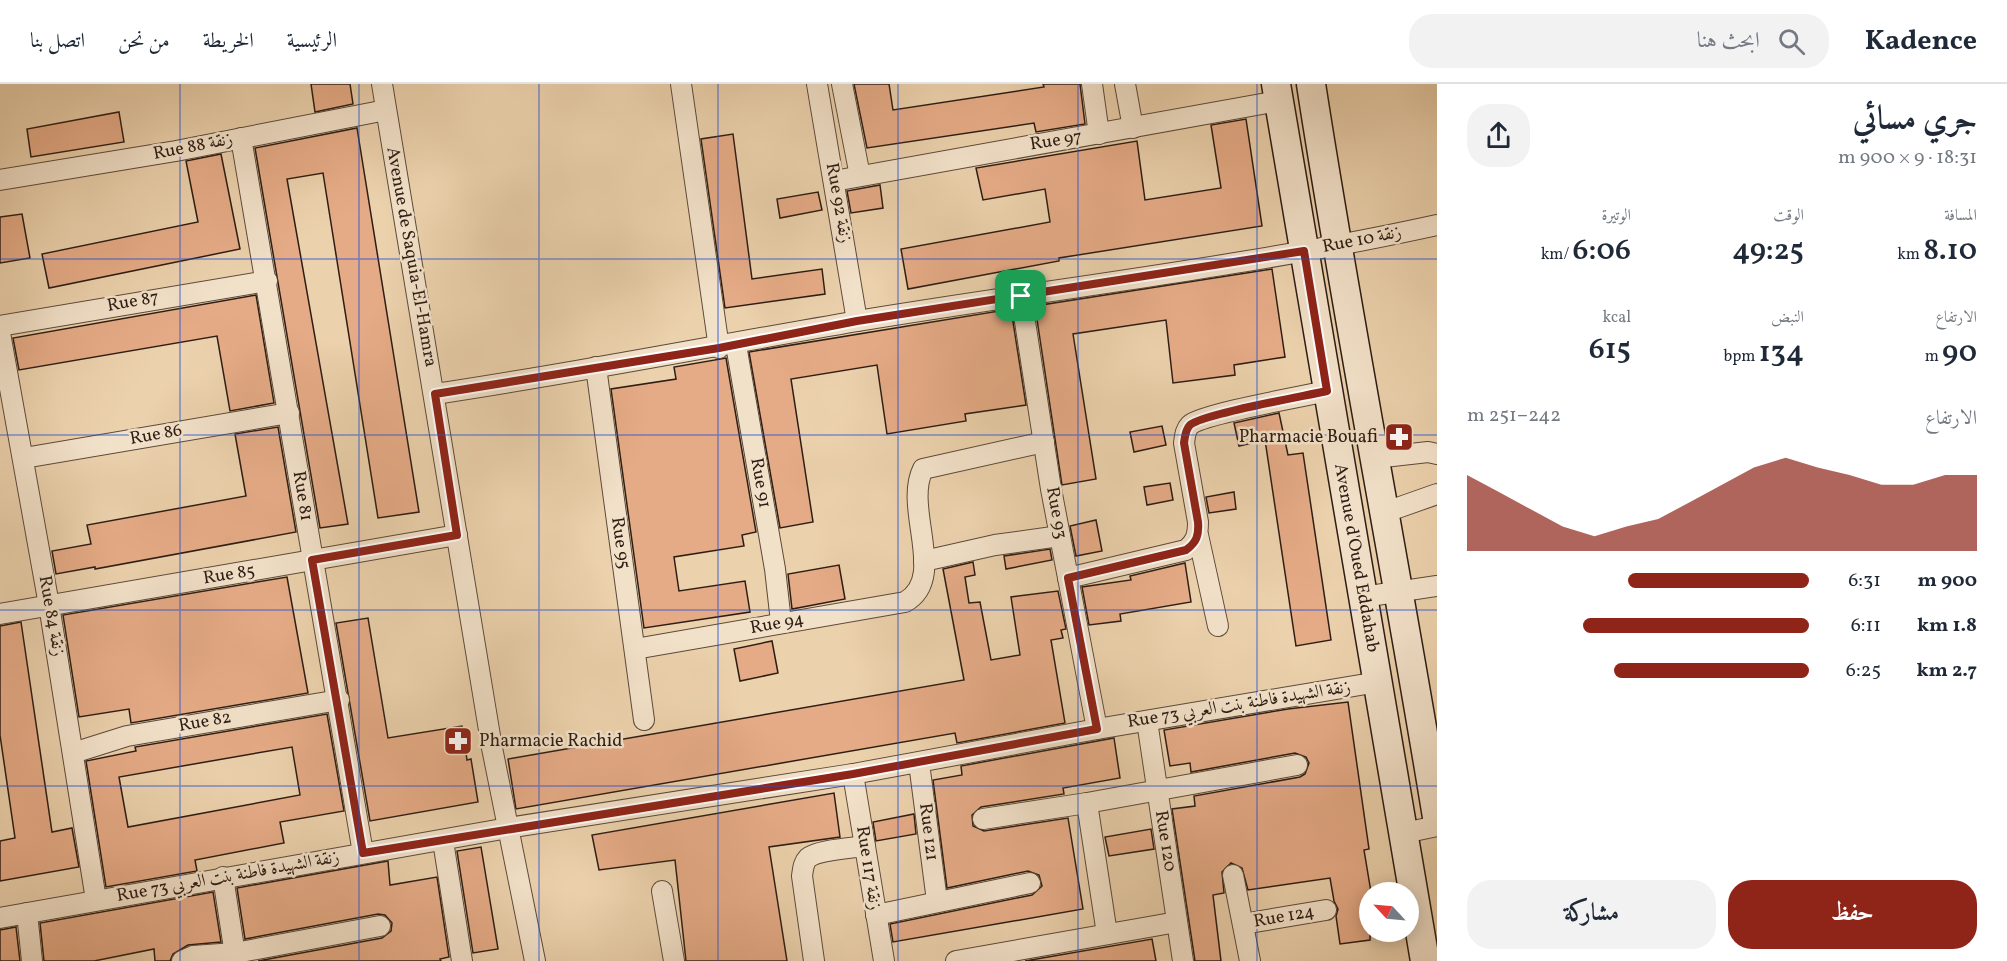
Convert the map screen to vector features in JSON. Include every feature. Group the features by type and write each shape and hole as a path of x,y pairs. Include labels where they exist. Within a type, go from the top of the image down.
{"street":[{"name":"Avenue de Saquia-El-Hamra","path":"382,84 492,748 535,961"},
{"name":"Rue 91","path":"681,84 728,346 775,569 781,622"},
{"name":"Rue 92 زنقة","path":"817,84 857,321"},
{"name":"Rue 92 زنقة","path":"842,84 860,176"},
{"path":"1092,84 1099,134"},
{"path":"1125,84 1133,128"},
{"name":"Avenue d'Oued Eddahab","path":"1311,84 1336,247 1400,591 1437,817"},
{"name":"Rue 97","path":"834,181 1133,128 1277,92"},
{"name":"Avenue d'Oued Eddahab","path":"1277,92 1404,833 1420,960"},
{"name":"Rue 88 زنقة","path":"0,180 386,110"},
{"name":"Rue 81","path":"241,138 267,281 312,560 339,700 363,853"},
{"name":"Rue 10 زنقة","path":"435,394 728,346 857,321 1336,247 1437,225"},
{"name":"Rue 87","path":"0,326 267,281"},
{"name":"Rue 93","path":"1021,296 1060,536 1097,729"},
{"name":"Rue 84 زنقة","path":"0,333 49,604 96,900"},
{"name":"Rue 95","path":"596,367 644,720"},
{"path":"1218,626 1198,535 1196,503 1184,443 1186,431 1190,425 1216,415 1327,391"},
{"name":"Rue 86","path":"24,458 289,413"},
{"path":"1044,442 923,469 917,481 917,498 924,561 995,545 1060,536"},
{"path":"1375,458 1428,452 1437,454"},
{"path":"1386,512 1437,494"},
{"name":"Rue 85","path":"0,614 49,604 249,573 457,535"},
{"path":"1068,578 1186,550 1194,544 1198,535"},
{"name":"Rue 94","path":"635,649 905,602 917,596 925,577 924,561"},
{"path":"1363,597 1437,586"},
{"name":"Rue 73 زنقة الشهيدة فاطنة بنت العربي","path":"0,918 508,828 919,763 1097,729 1378,682"},
{"name":"Rue 82","path":"73,753 127,736 339,700"},
{"name":"Rue 120","path":"1146,721 1183,961"},
{"name":"Rue 121","path":"919,763 937,901"},
{"path":"983,819 1297,765"},
{"name":"Rue 117 زنقة","path":"853,774 884,961"},
{"path":"1086,803 1107,934"},
{"path":"1404,833 1437,826"},
{"path":"443,841 462,961"},
{"path":"814,961 802,876 803,865 808,857 816,854 865,846"},
{"name":"Rue 124","path":"1233,875 1250,961"},
{"path":"223,877 235,957"},
{"path":"876,915 1030,883"},
{"path":"662,891 674,961"},
{"name":"Rue 124","path":"1243,924 1326,910"},
{"path":"27,913 32,961"},
{"path":"956,961 980,959 1177,922"},
{"path":"182,961 193,956 235,957 298,952 380,926"}],"building":[{"path":"311,84 350,84 353,104 315,112"},
{"path":"854,84 889,84 893,110 1044,87 1043,84 1080,84 1085,124 1036,132 1034,123 867,148"},
{"path":"119,112 124,142 31,157 27,129"},
{"path":"1246,119 1262,226 1059,258 1059,261 908,289 901,249 1050,222 1045,189 983,200 976,168 1137,141 1145,200 1221,188 1211,125"},
{"path":"357,128 419,512 378,518 323,173 287,179 348,524 320,528 255,148"},
{"path":"733,134 752,279 822,269 825,294 725,308 701,139"},
{"path":"221,154 240,249 49,288 42,254 198,222 186,161"},
{"path":"880,185 883,208 851,213 847,191"},
{"path":"818,192 822,210 780,218 777,199"},
{"path":"22,214 30,258 0,263 0,217"},
{"path":"1272,269 1285,357 1234,365 1235,375 1173,383 1166,320 1073,334 1096,479 1062,485 1035,306"},
{"path":"256,295 274,403 230,411 217,336 19,370 13,338"},
{"path":"1011,309 1026,405 965,414 966,421 887,434 877,365 791,379 813,522 780,528 749,352"},
{"path":"726,358 756,532 742,535 744,546 674,557 679,591 745,581 750,612 644,628 611,389 676,379 674,367"},
{"path":"1279,413 1288,455 1303,453 1331,640 1296,646 1265,440 1239,446 1234,423"},
{"path":"1162,426 1166,445 1134,452 1130,432"},
{"path":"278,427 296,532 56,574 52,551 91,544 87,525 246,496 235,434"},
{"path":"1170,483 1173,500 1147,505 1144,487"},
{"path":"1234,492 1236,509 1209,513 1206,497"},
{"path":"1096,520 1102,551 1076,556 1070,526"},
{"path":"1050,549 1052,560 1006,569 1004,556"},
{"path":"973,562 975,575 965,577 969,603 980,602 991,660 1020,655 1011,597 1058,591 1066,629 1061,630 1063,638 1051,640 1065,723 957,743 955,733 516,809 508,759 964,680 943,569"},
{"path":"1185,563 1191,602 1120,614 1121,621 1089,625 1082,587 1131,580 1130,576"},
{"path":"839,565 845,599 792,609 788,574"},
{"path":"287,577 308,693 131,723 129,709 79,717 63,615"},
{"path":"368,618 388,738 462,726 467,760 471,759 478,802 370,821 336,623"},
{"path":"21,622 52,832 72,828 79,867 0,881 0,841 15,838 0,735 0,626"},
{"path":"772,641 778,673 740,681 734,649"},
{"path":"1348,702 1369,849 1364,850 1369,882 1359,882 1359,941 1340,944 1336,916 1338,909 1334,901 1330,878 1248,890 1242,868 1231,863 1222,872 1224,893 1213,895 1221,961 1195,961 1172,809 1195,806 1194,796 1300,777 1305,774 1309,763 1306,757 1295,753 1191,772 1190,763 1170,766 1164,730 1288,709"},
{"path":"327,714 344,811 280,822 284,843 195,860 197,871 106,887 86,761 136,751 135,747","holes":["292,747 300,795 128,827 119,777"]},
{"path":"1114,738 1120,778 1063,788 1064,794 981,807 972,815 973,826 984,831 1068,818 1083,909 893,942 890,924 1032,895 1042,886 1039,875 1028,871 947,888 933,780 962,775 961,766"},
{"path":"834,793 840,837 769,847 787,961 686,961 675,860 599,870 592,835"},
{"path":"914,814 916,834 876,841 873,822"},
{"path":"1151,829 1154,849 1109,856 1105,837"},
{"path":"481,847 498,949 473,953 457,851"},
{"path":"388,861 390,885 437,877 449,957 440,959 441,961 258,961 382,938 391,931 392,923 385,915 378,914 245,939 237,888"},
{"path":"213,892 221,942 188,945 173,954 170,961 155,961 154,949 94,961 44,961 40,923"},
{"path":"16,927 20,961 0,961 0,930"},
{"path":"1152,939 1156,961 1025,961"}],"place":[{"name":"Pharmacie Bouafi","path":"1399,437"},
{"name":"Pharmacie Rachid","path":"458,741"}],"route":[{"path":"1304,251 1327,391 1216,415 1190,425 1186,431 1184,443 1198,522 1198,535 1194,544 1186,550 1068,578 1097,729 919,763 363,853 339,700 312,560 457,535 435,394 719,348 857,321 1021,296 1304,251"}]}
